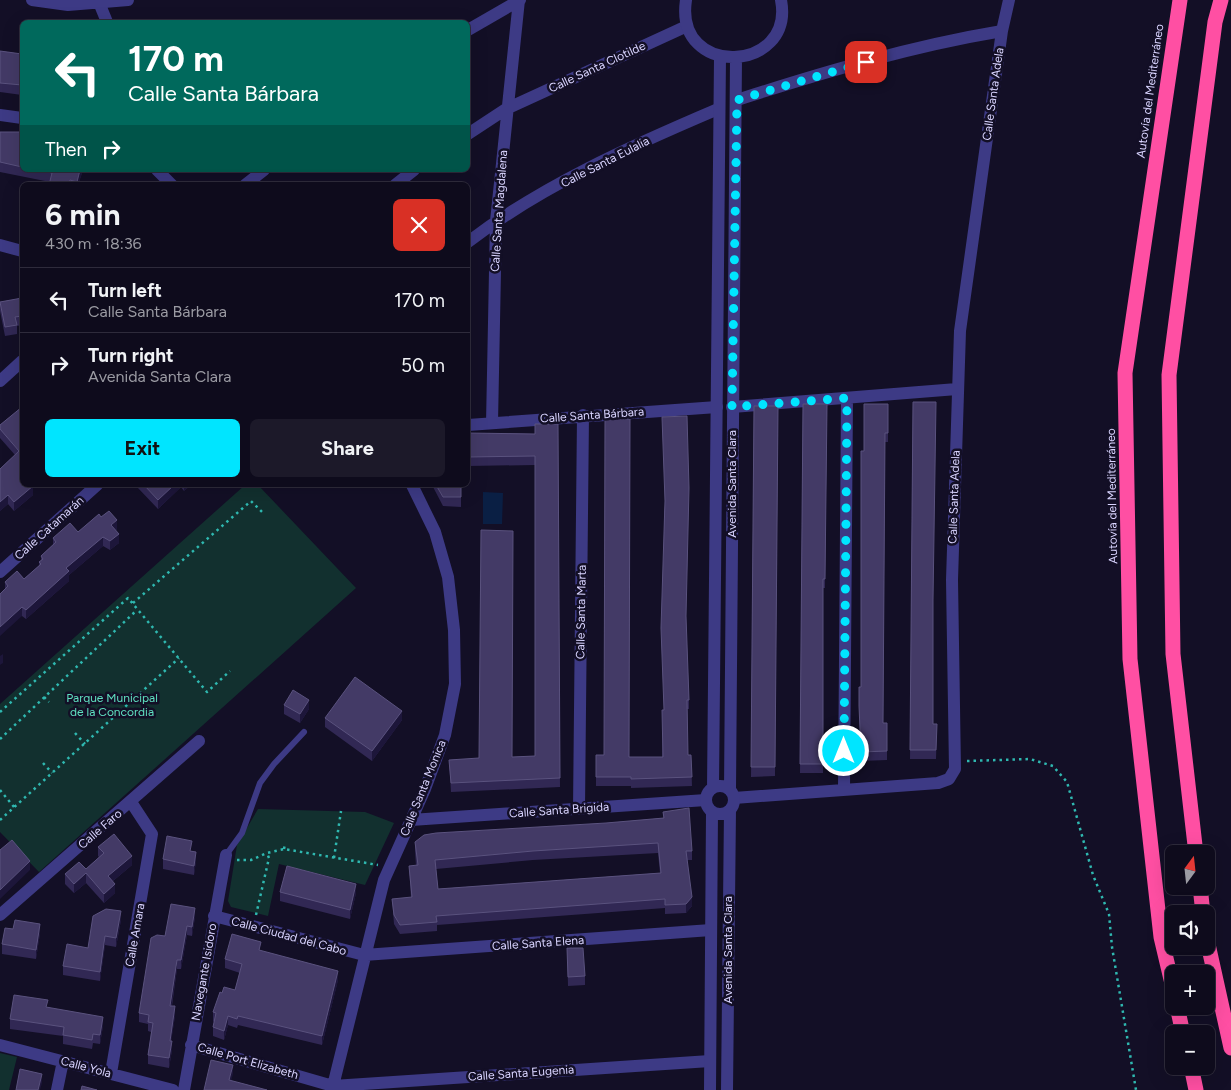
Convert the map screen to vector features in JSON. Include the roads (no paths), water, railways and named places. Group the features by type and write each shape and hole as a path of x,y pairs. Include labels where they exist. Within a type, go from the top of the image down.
{"highway":[{"name":"Autovía del Mediterráneo","path":"1168,965 1161,937 1130,659 1125,373 1180,0"},
{"path":"1195,845 1172,654 1169,375 1214,22 1221,0"},
{"path":"1210,955 1231,1048"},
{"path":"1193,1075 1196,1090"}],"street":[{"path":"32,0 68,5 128,0"},
{"path":"470,29 519,0"},
{"name":"Calle Santa Magdalena","path":"492,423 496,221 506,109 519,0"},
{"path":"686,0 684,13 687,26 695,40 708,51 720,57 736,58 753,55 771,42 780,26 783,9 781,0"},
{"name":"Calle Santa Adela","path":"844,790 938,783 949,779 955,769 952,580 960,331 1002,32 1009,0"},
{"path":"99,2 106,20"},
{"name":"Calle Santa Clotilde","path":"470,133 506,109 687,26"},
{"path":"737,100 791,82 940,41 1002,32"},
{"name":"Avenida Santa Clara","path":"713,788 718,109 720,57"},
{"name":"Avenida Santa Clara","path":"727,1090 736,58"},
{"name":"Calle Santa Eulalia","path":"470,240 496,221 581,172 718,109"},
{"path":"0,115 20,118"},
{"path":"160,172 169,182"},
{"path":"249,182 261,172"},
{"path":"399,182 411,172"},
{"path":"0,245 20,250"},
{"path":"0,381 20,363"},
{"path":"732,407 958,389"},
{"path":"731,799 844,790 847,398"},
{"name":"Calle Santa Bárbara","path":"470,425 583,415 717,407"},
{"name":"Calle Santa Marta","path":"579,809 583,415"},
{"name":"Calle Catamarán","path":"0,572 95,487"},
{"name":"Calle Santa Monica","path":"332,1088 384,880 411,820 445,735 455,684 454,630 448,577 435,532 413,487"},
{"name":"Calle Faro","path":"0,915 199,741"},
{"path":"722,786 731,799 721,814 712,812 706,800 713,788 722,786"},
{"name":"Calle Santa Brigida","path":"411,820 706,800"},
{"name":"Calle Amara","path":"111,1073 152,834 131,802"},
{"name":"Avenida Santa Clara","path":"710,1090 712,812"},
{"name":"Navegante Isidoro","path":"184,1090 226,857"},
{"name":"Calle Ciudad del Cabo","path":"214,916 364,955"},
{"name":"Calle Santa Elena","path":"364,955 711,930"},
{"name":"Calle Yola","path":"0,1045 173,1090"},
{"name":"Calle Port Elizabeth","path":"191,1045 332,1088"},
{"path":"57,1090 63,1060"},
{"name":"Calle Santa Eugenia","path":"332,1088 710,1061"}],"lane":[{"path":"226,857 242,833 260,783 274,764 304,732"}],"water":[{"path":"483,492 503,493 502,524 483,524"}],"park label":[{"name":"Parque Municipal de la Concordia","path":"112,705"}]}
